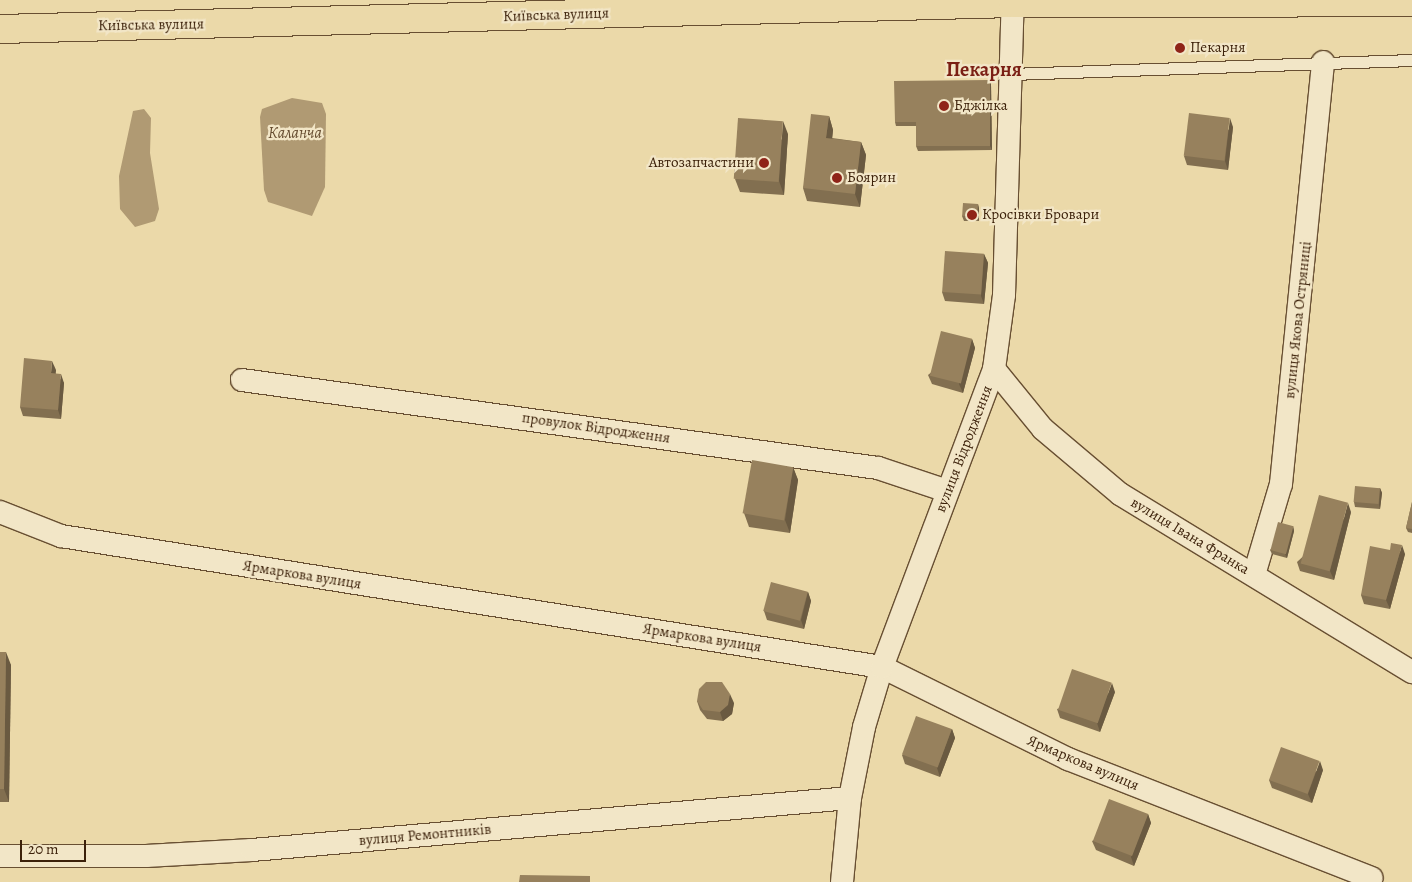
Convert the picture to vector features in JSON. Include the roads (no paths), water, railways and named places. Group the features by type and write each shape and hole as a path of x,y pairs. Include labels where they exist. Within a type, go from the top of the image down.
{"main road":[{"name":"Київська вулиця","path":"0,29 518,8 1013,1 1412,2"}],"street":[{"name":"вулиця Відродження","path":"842,882 850,798 882,667 994,370 1004,295 1013,1"},
{"name":"вулиця Якова Остряниці","path":"1254,575 1281,484 1323,62"},
{"name":"вулиця Івана Франка","path":"994,370 1043,429 1120,494 1412,672"},
{"name":"провулок Відродження","path":"242,380 878,468 947,491"},
{"name":"Ярмаркова вулиця","path":"0,512 61,536 882,667 1068,759 1371,878"},
{"name":"вулиця Ремонтників","path":"0,856 146,856 252,850 850,798"}],"lane":[{"path":"1011,74 1412,60"}],"water":[{"name":"Каланча","path":"292,98 322,103 326,114 325,187 312,216 268,202 264,190 260,117 262,109"},
{"path":"144,109 151,118 150,153 159,209 155,221 135,227 120,209 119,176 133,111"}],"place":[{"name":"Пекарня","path":"1180,48"},
{"name":"Бджілка","path":"944,106"},
{"name":"Автозапчастини","path":"764,163"},
{"name":"Боярин","path":"837,178"},
{"name":"Кросівки Бровари","path":"972,215"}],"district":[{"name":"Пекарня","path":"984,69"}]}
